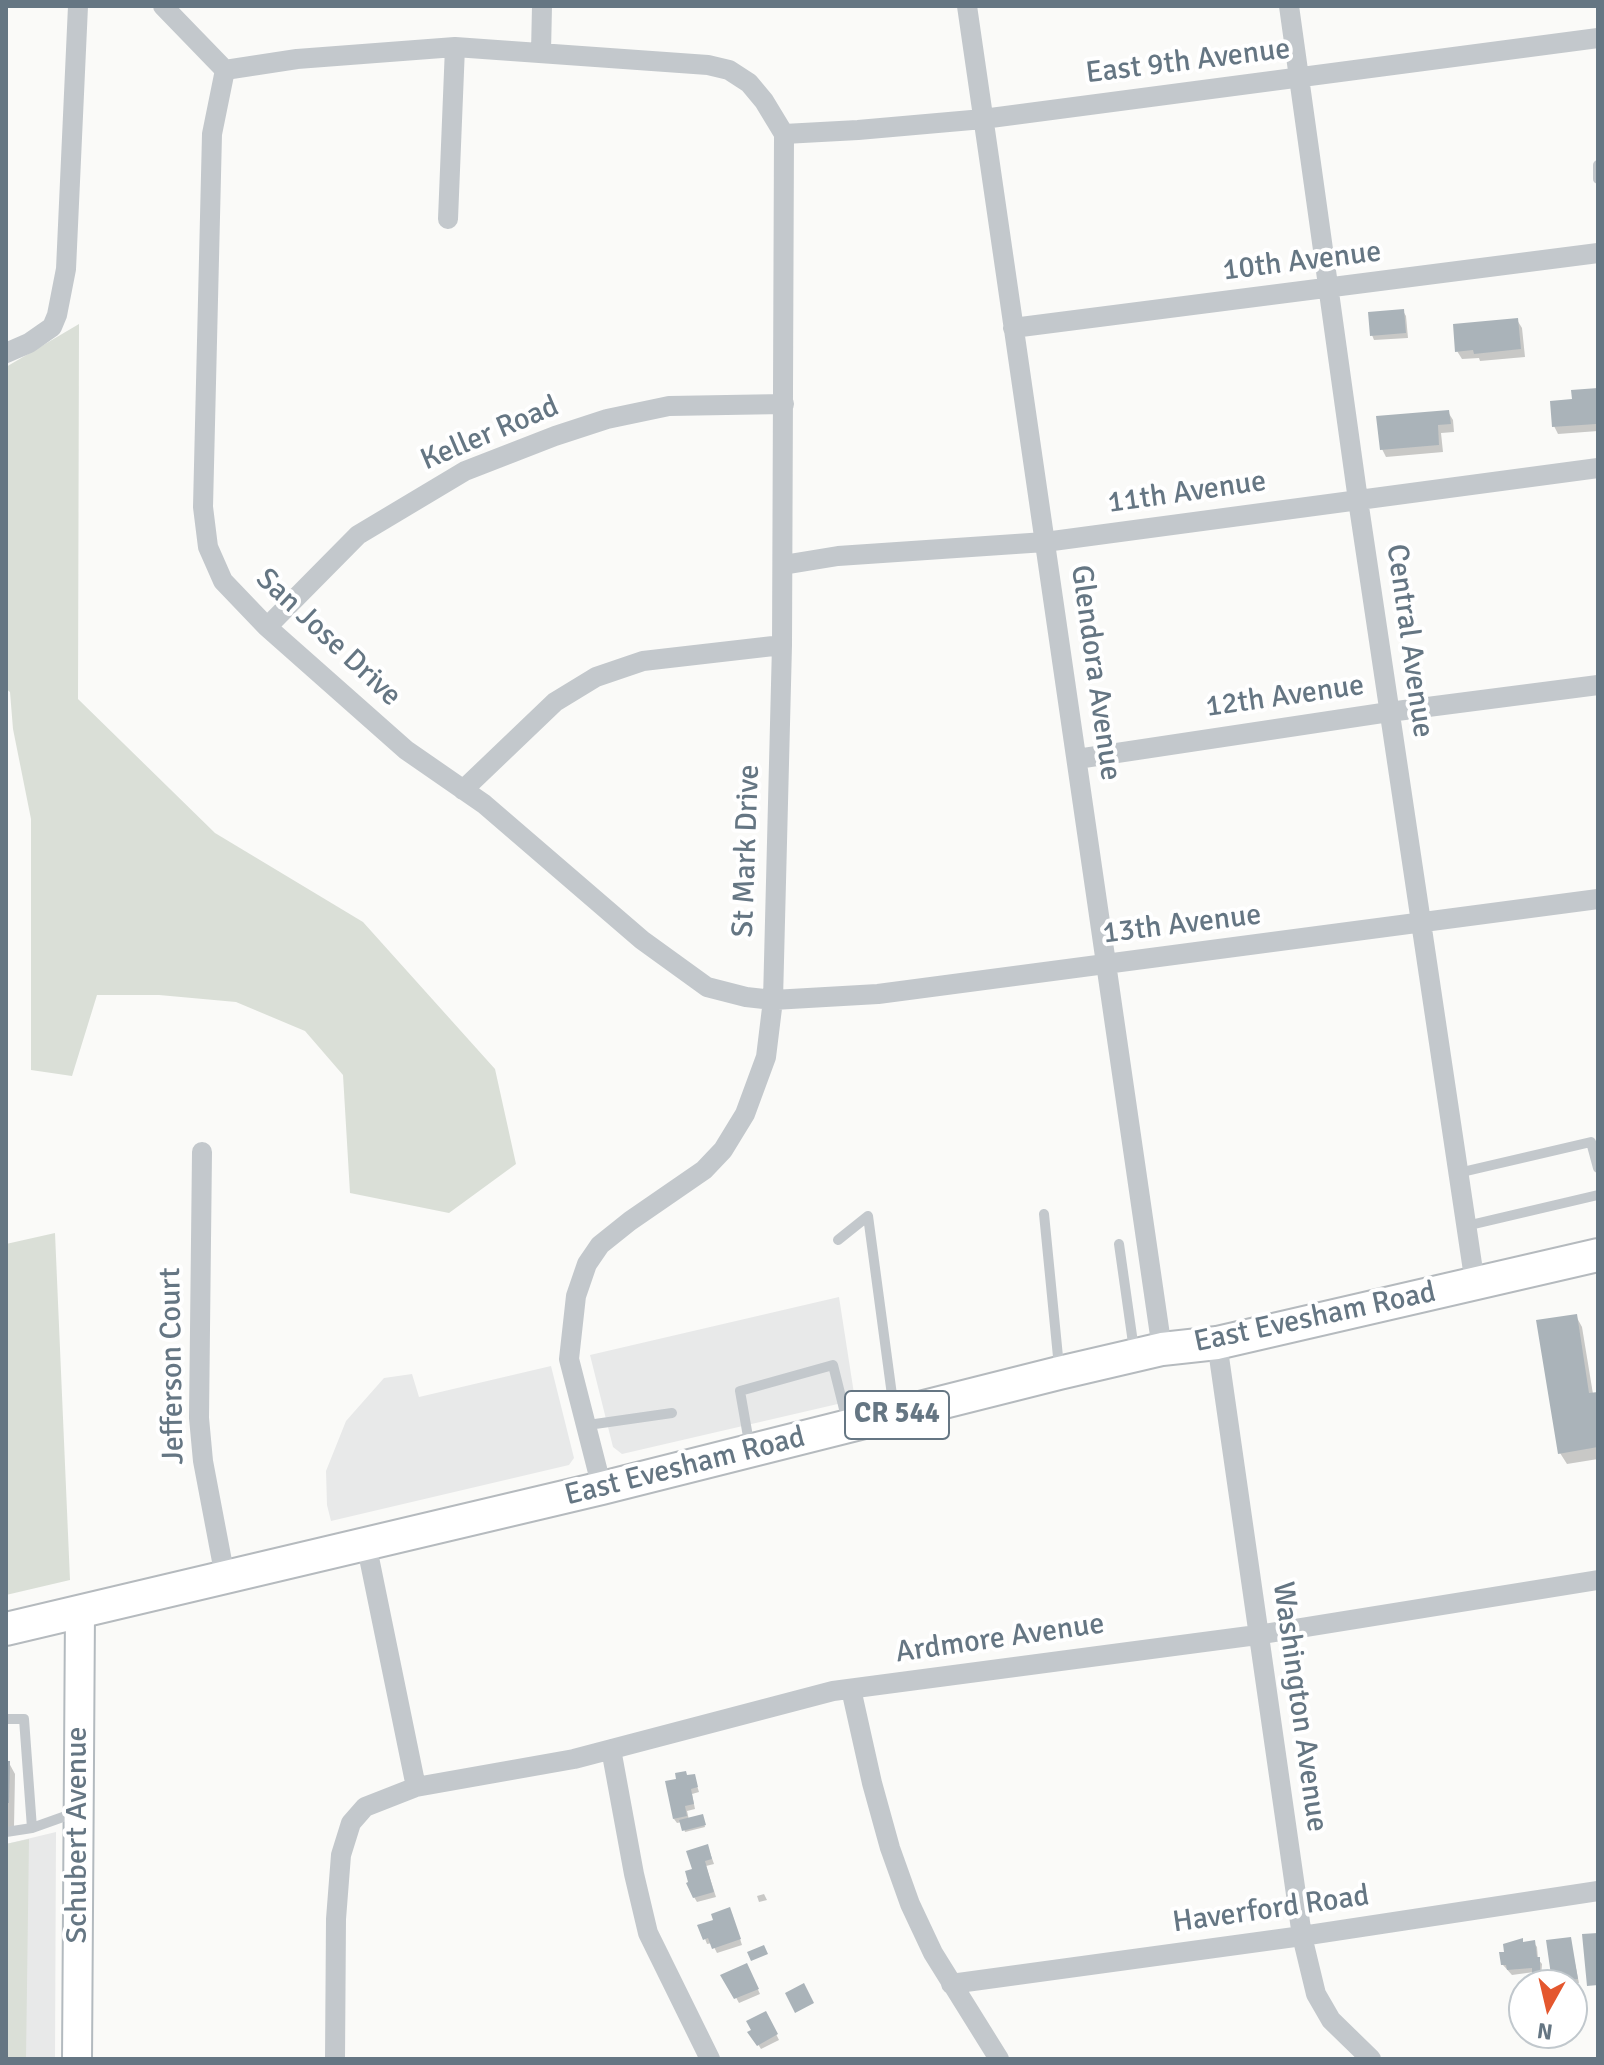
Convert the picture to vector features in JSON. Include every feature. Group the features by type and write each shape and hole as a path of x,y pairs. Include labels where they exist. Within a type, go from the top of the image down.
{"main road":[{"name":"East Evesham Road","path":"6,1629 602,1488 1059,1373 1149,1352 1217,1343 1598,1255"}],"street":[{"path":"6,353 29,343 52,327 57,315 66,269 78,6"},
{"path":"163,6 225,70 297,59 455,47 708,65 729,70 749,83 784,134"},
{"path":"541,52 542,6"},
{"name":"Glendora Avenue","path":"967,6 1107,965 1149,1352"},
{"name":"Central Avenue","path":"1289,6 1358,500 1475,1284"},
{"name":"East 9th Avenue","path":"784,134 983,119 1598,38"},
{"path":"448,219 455,47"},
{"name":"San Jose Drive","path":"225,70 212,134 203,507 208,547 223,581 267,627 406,750 484,804 642,940 707,987 773,1000"},
{"name":"St Mark Drive","path":"602,1488 569,1359 576,1296 587,1264 610,1237 704,1170 723,1150 745,1114 766,1057 773,1000 782,645 784,134"},
{"name":"10th Avenue","path":"1013,328 1598,253"},
{"name":"Keller Road","path":"267,627 358,535 465,471 607,419 669,406 784,404"},
{"name":"11th Avenue","path":"783,565 838,556 1045,542 1598,468"},
{"path":"463,790 555,702 596,677 643,661 782,645"},
{"name":"12th Avenue","path":"1077,759 1389,712 1598,685"},
{"name":"13th Avenue","path":"773,1000 878,994 1598,899"},
{"name":"Jefferson Court","path":"202,1152 199,1418 203,1461 225,1577"},
{"name":"Washington Avenue","path":"1217,1343 1302,1936 1316,1994 1331,2020 1371,2059"},
{"path":"366,1543 416,1787"},
{"name":"Ardmore Avenue","path":"335,2059 336,1919 344,1844 351,1823 365,1807 416,1787 574,1759 833,1691 1257,1635 1598,1580"},
{"name":"Schubert Avenue","path":"77,2059 80,1611"},
{"path":"851,1689 890,1848 910,1904 933,1953 999,2059"},
{"path":"611,1749 648,1933 710,2059"},
{"name":"Haverford Road","path":"951,1984 1302,1936 1598,1891"}],"lane":[{"path":"1598,165 1598,179"},
{"path":"1458,1173 1591,1142 1598,1168"},
{"path":"1466,1226 1598,1195"},
{"path":"1044,1214 1059,1373"},
{"path":"838,1240 868,1216 895,1415"},
{"path":"1119,1244 1149,1352"},
{"path":"751,1451 740,1391 833,1365 848,1427"},
{"path":"588,1425 672,1413"},
{"path":"6,1719 24,1719 32,1828"},
{"path":"6,1832 32,1828 79,1811"}],"shaded area":[{"path":"79,324 78,699 215,833 363,922 495,1069 516,1164 449,1213 350,1193 343,1075 305,1031 236,1002 159,995 97,995 72,1076 31,1070 31,819 13,729 10,692 6,689 6,367"},
{"path":"55,1233 70,1580 6,1595 6,1244"},
{"path":"839,1297 855,1400 622,1454 613,1447 590,1355"},
{"path":"551,1366 574,1458 569,1465 331,1521 326,1471 346,1421 384,1378 412,1374 419,1397"},
{"path":"56,1832 55,2059 6,2059 6,1844"},
{"path":"29,1839 26,2059 6,2059 6,1844"}],"building":[{"path":"1404,309 1406,333 1370,336 1368,312"},
{"path":"1518,318 1521,349 1474,354 1473,350 1455,352 1453,324"},
{"path":"1598,388 1596,424 1552,427 1550,401 1572,399 1571,390"},
{"path":"1449,410 1451,424 1438,425 1439,445 1380,450 1376,416"},
{"path":"1577,1314 1589,1393 1598,1392 1598,1447 1558,1454 1536,1320"},
{"path":"6,1761 10,1761 9,1803 6,1803"},
{"path":"686,1771 687,1775 695,1774 698,1787 691,1789 694,1804 685,1806 687,1816 673,1819 665,1781 676,1779 675,1773"},
{"path":"703,1814 706,1825 682,1831 679,1820"},
{"path":"708,1844 712,1859 705,1861 714,1892 693,1898 686,1883 685,1871 692,1869 686,1851"},
{"path":"730,1907 741,1939 712,1949 708,1938 703,1940 697,1925 713,1920 711,1914"},
{"path":"1598,1933 1598,1985 1588,1986 1582,1934"},
{"path":"1571,1937 1576,1969 1550,1969 1546,1940"},
{"path":"1523,1938 1523,1942 1535,1940 1540,1969 1507,1970 1506,1965 1501,1965 1499,1952 1504,1952 1503,1944"},
{"path":"764,1945 768,1954 751,1961 747,1952"},
{"path":"747,1963 759,1989 734,1999 720,1975"},
{"path":"804,1983 814,2003 795,2013 785,1993"},
{"path":"766,2011 778,2034 757,2046 747,2032 751,2030 746,2021"}]}
